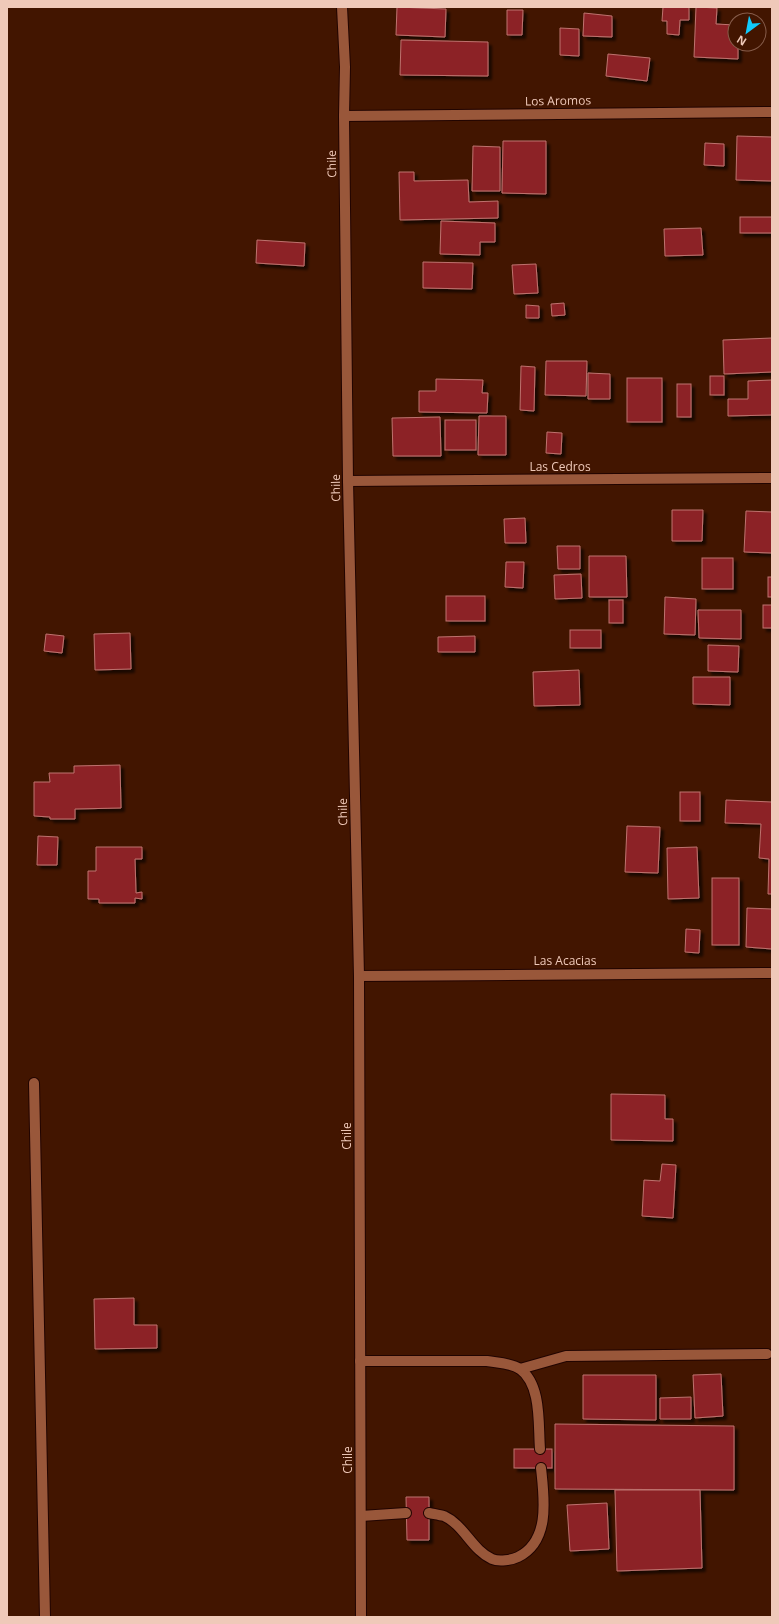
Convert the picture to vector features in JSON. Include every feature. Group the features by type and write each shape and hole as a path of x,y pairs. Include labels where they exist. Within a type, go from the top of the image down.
{"street":[{"name":"Chile","path":"342,7 345,67 344,116 348,481 359,976 361,1617"},
{"name":"Los Aromos","path":"344,116 772,112"},
{"name":"Las Cedros","path":"348,481 772,478"},
{"name":"Las Acacias","path":"359,976 772,973"},
{"path":"34,1083 45,1617"},
{"path":"520,1369 566,1356 767,1354"},
{"path":"360,1361 487,1361 507,1364 520,1369 531,1382 536,1397 540,1449"},
{"path":"429,1513 444,1516 460,1528 478,1550 493,1560 512,1560 524,1554 536,1540 543,1520 541,1468"},
{"path":"361,1516 406,1513"}],"building":[{"path":"397,7 446,9 445,37 396,35"},
{"path":"663,7 689,7 689,20 680,20 679,35 667,34 667,21 662,21"},
{"path":"696,7 717,8 716,24 727,25 727,52 738,52 738,59 694,57"},
{"path":"507,10 523,10 522,35 507,35"},
{"path":"584,13 612,16 612,37 583,36"},
{"path":"560,28 579,29 579,56 560,55"},
{"path":"401,40 488,42 488,76 400,75"},
{"path":"608,54 650,58 647,81 606,76"},
{"path":"737,136 772,137 772,181 736,180"},
{"path":"503,141 546,141 546,194 502,193"},
{"path":"705,143 724,144 724,166 704,165"},
{"path":"473,146 500,147 500,191 472,191"},
{"path":"399,172 414,172 414,181 468,180 469,202 498,201 498,218 400,220"},
{"path":"740,217 772,217 772,233 740,233"},
{"path":"441,221 495,223 495,242 480,242 480,255 440,254"},
{"path":"701,228 703,255 665,256 664,229"},
{"path":"257,240 305,243 304,266 256,263"},
{"path":"423,262 473,263 472,289 423,288"},
{"path":"536,264 538,293 514,294 512,265"},
{"path":"564,303 565,315 552,316 551,304"},
{"path":"526,305 539,306 539,318 526,318"},
{"path":"772,338 772,372 724,374 723,340"},
{"path":"546,361 587,361 586,396 545,395"},
{"path":"521,366 535,367 534,411 520,410"},
{"path":"588,373 610,374 610,399 588,399"},
{"path":"710,376 724,376 724,395 710,395"},
{"path":"627,378 662,378 662,422 627,422"},
{"path":"436,379 483,380 482,393 488,393 487,413 419,412 419,391 436,391"},
{"path":"772,380 772,415 728,416 728,399 748,399 748,381"},
{"path":"677,384 691,384 691,417 677,417"},
{"path":"479,416 506,416 506,455 478,455"},
{"path":"440,417 441,456 393,456 392,418"},
{"path":"445,420 476,420 476,450 445,450"},
{"path":"547,432 562,433 561,454 546,453"},
{"path":"672,510 703,510 702,541 672,541"},
{"path":"746,511 772,512 772,553 744,552"},
{"path":"525,518 526,543 505,543 504,519"},
{"path":"557,546 580,546 580,569 558,569"},
{"path":"589,556 626,556 627,597 589,597"},
{"path":"702,558 733,558 733,589 702,589"},
{"path":"506,562 524,562 523,588 505,587"},
{"path":"581,574 582,598 555,599 554,575"},
{"path":"768,577 772,577 772,597 768,597"},
{"path":"446,596 485,596 485,621 446,621"},
{"path":"665,597 696,599 695,635 664,634"},
{"path":"609,600 623,600 623,623 609,623"},
{"path":"763,605 772,605 772,628 763,628"},
{"path":"698,610 741,610 741,639 699,638"},
{"path":"570,630 601,630 601,648 570,648"},
{"path":"130,633 131,669 95,670 94,634"},
{"path":"46,634 64,636 62,653 44,651"},
{"path":"475,636 475,652 438,652 438,637"},
{"path":"708,645 739,646 738,672 708,671"},
{"path":"579,670 580,705 534,706 533,672"},
{"path":"693,677 730,677 730,705 693,704"},
{"path":"120,765 121,808 75,809 75,819 50,819 50,817 34,816 34,782 50,782 49,773 74,773 74,766"},
{"path":"680,792 700,792 700,821 680,821"},
{"path":"726,800 772,802 772,894 768,894 769,859 759,858 761,824 725,823"},
{"path":"627,826 660,827 658,873 625,872"},
{"path":"38,836 58,837 57,865 37,865"},
{"path":"96,847 142,847 142,859 135,859 136,893 142,892 142,899 135,898 135,903 99,903 99,899 88,899 88,871 96,871"},
{"path":"697,847 699,898 668,899 667,848"},
{"path":"712,878 739,878 739,945 712,945"},
{"path":"747,908 772,909 772,949 746,947"},
{"path":"686,929 700,930 699,953 685,952"},
{"path":"611,1094 665,1095 665,1119 673,1119 673,1141 611,1140"},
{"path":"662,1164 676,1165 673,1218 642,1216 644,1180 660,1181"},
{"path":"134,1298 134,1325 157,1325 157,1348 95,1349 94,1299"},
{"path":"721,1374 723,1416 695,1418 693,1375"},
{"path":"583,1375 656,1375 656,1420 583,1419"},
{"path":"691,1397 691,1419 660,1419 660,1398"},
{"path":"555,1424 734,1426 734,1490 555,1489"},
{"path":"514,1449 552,1449 552,1468 514,1468"},
{"path":"615,1490 700,1490 702,1568 617,1571"},
{"path":"406,1497 429,1497 429,1540 407,1540"},
{"path":"607,1503 609,1549 570,1551 567,1505"}]}
